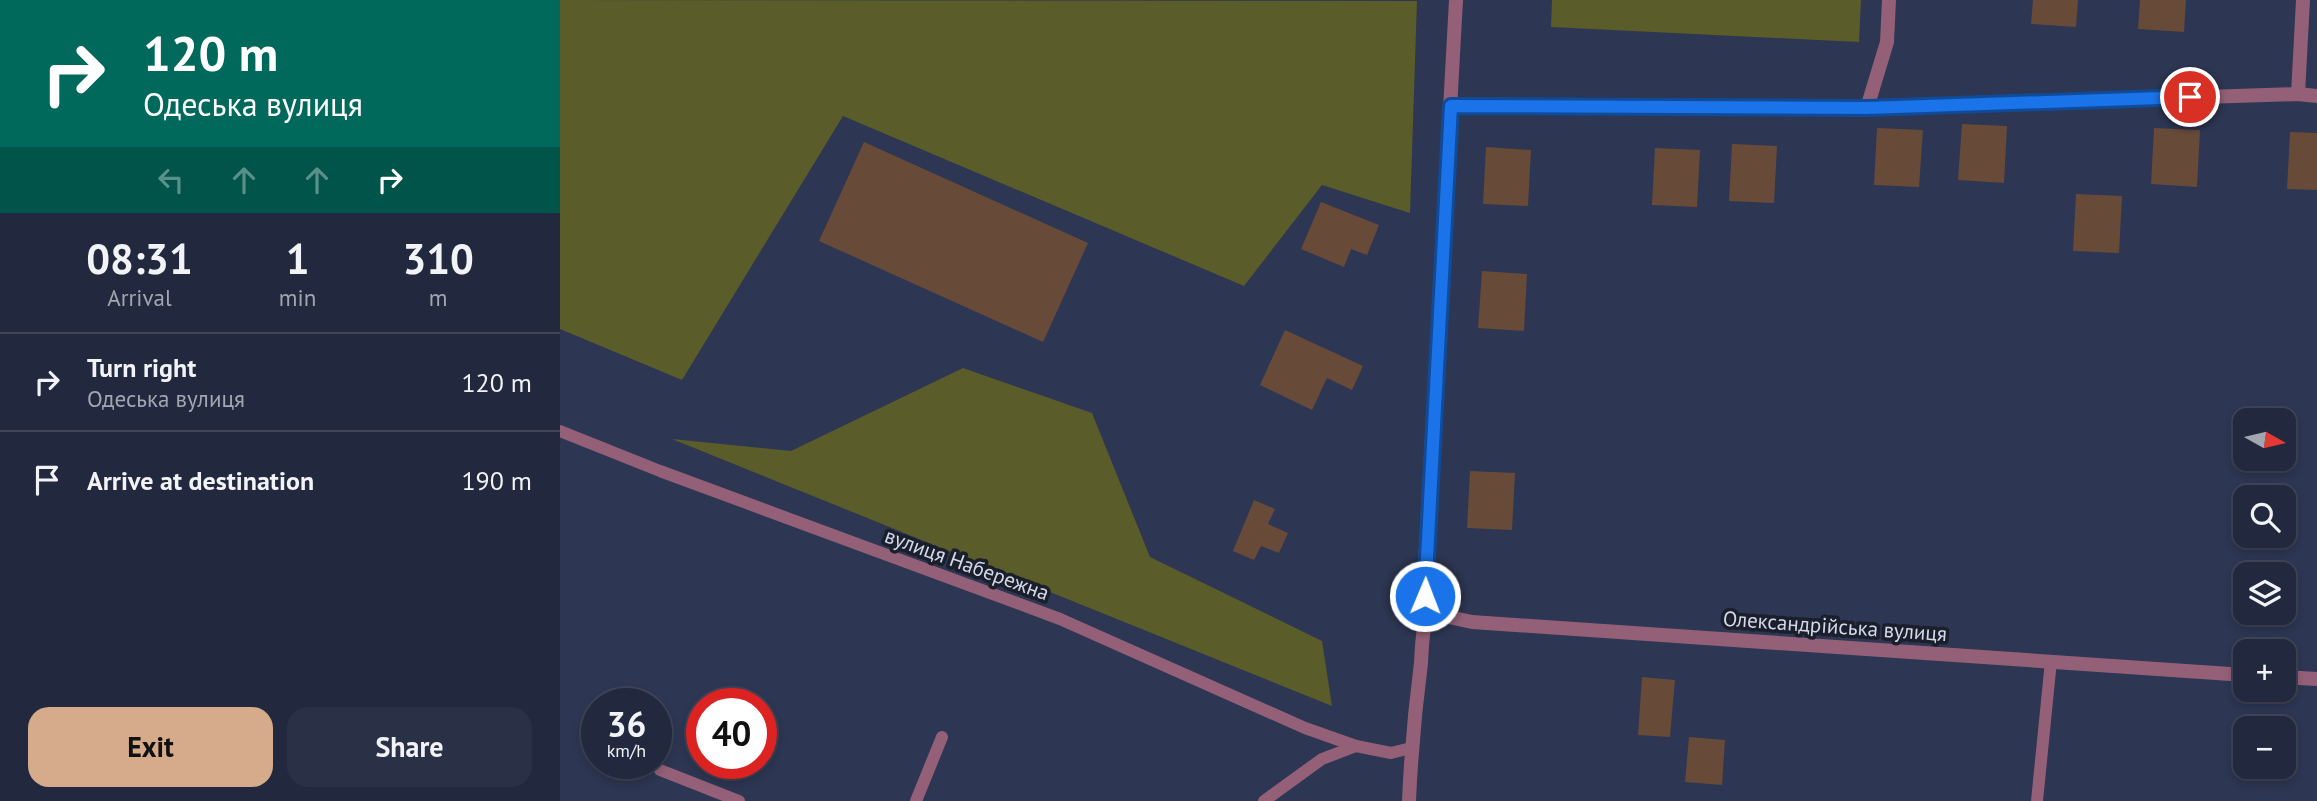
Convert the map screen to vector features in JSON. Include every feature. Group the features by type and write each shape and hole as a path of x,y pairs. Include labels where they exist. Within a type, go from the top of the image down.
{"street":[{"path":"1409,801 1411,748 1429,607 1425,565 1456,0"},
{"path":"1867,108 1887,42 1889,0"},
{"path":"2298,94 2303,0"},
{"path":"1451,106 1867,108 2298,94 2317,96"},
{"name":"Олександрійська вулиця","path":"1429,607 1435,614 1472,622 2233,674"},
{"path":"2296,678 2317,679"}],"lane":[{"name":"вулиця Набережна","path":"560,431 660,471 1060,619 1305,728 1356,746 1391,753 1411,748"},
{"path":"2038,801 2051,662"},
{"path":"916,800 942,737"},
{"path":"1264,801 1322,759 1356,746"},
{"path":"672,775 739,801"}],"green space":[{"path":"560,0 1417,1 1410,213 1322,185 1244,286 843,116 682,380 560,329"},
{"path":"1552,0 1861,0 1859,42 1551,27"},
{"path":"963,368 1092,413 1150,557 1322,641 1332,706 672,439 791,451"}],"building":[{"path":"2033,0 2078,0 2076,27 2031,24"},
{"path":"2140,0 2186,0 2184,32 2138,29"},
{"path":"1962,124 2007,126 2004,183 1958,180"},
{"path":"1877,128 1923,130 1919,187 1874,185"},
{"path":"2154,128 2200,130 2197,187 2151,184"},
{"path":"2290,132 2317,133 2317,190 2287,189"},
{"path":"864,142 1088,243 1043,342 819,241"},
{"path":"1732,144 1777,146 1774,203 1729,201"},
{"path":"1486,147 1531,150 1528,206 1483,204"},
{"path":"1655,148 1700,150 1697,207 1652,205"},
{"path":"2076,194 2122,196 2119,253 2073,251"},
{"path":"1321,202 1379,225 1367,255 1351,249 1344,267 1301,249"},
{"path":"1482,271 1527,274 1524,331 1478,328"},
{"path":"1285,330 1363,366 1352,390 1327,378 1312,410 1260,385"},
{"path":"1470,471 1515,473 1512,530 1467,528"},
{"path":"1254,500 1275,509 1268,524 1288,533 1279,553 1261,546 1254,560 1233,551"},
{"path":"1642,677 1675,680 1670,737 1638,735"},
{"path":"1689,737 1725,740 1722,785 1685,782"}],"route":[{"path":"1425,596 1451,106 1867,108 2190,97"}]}
